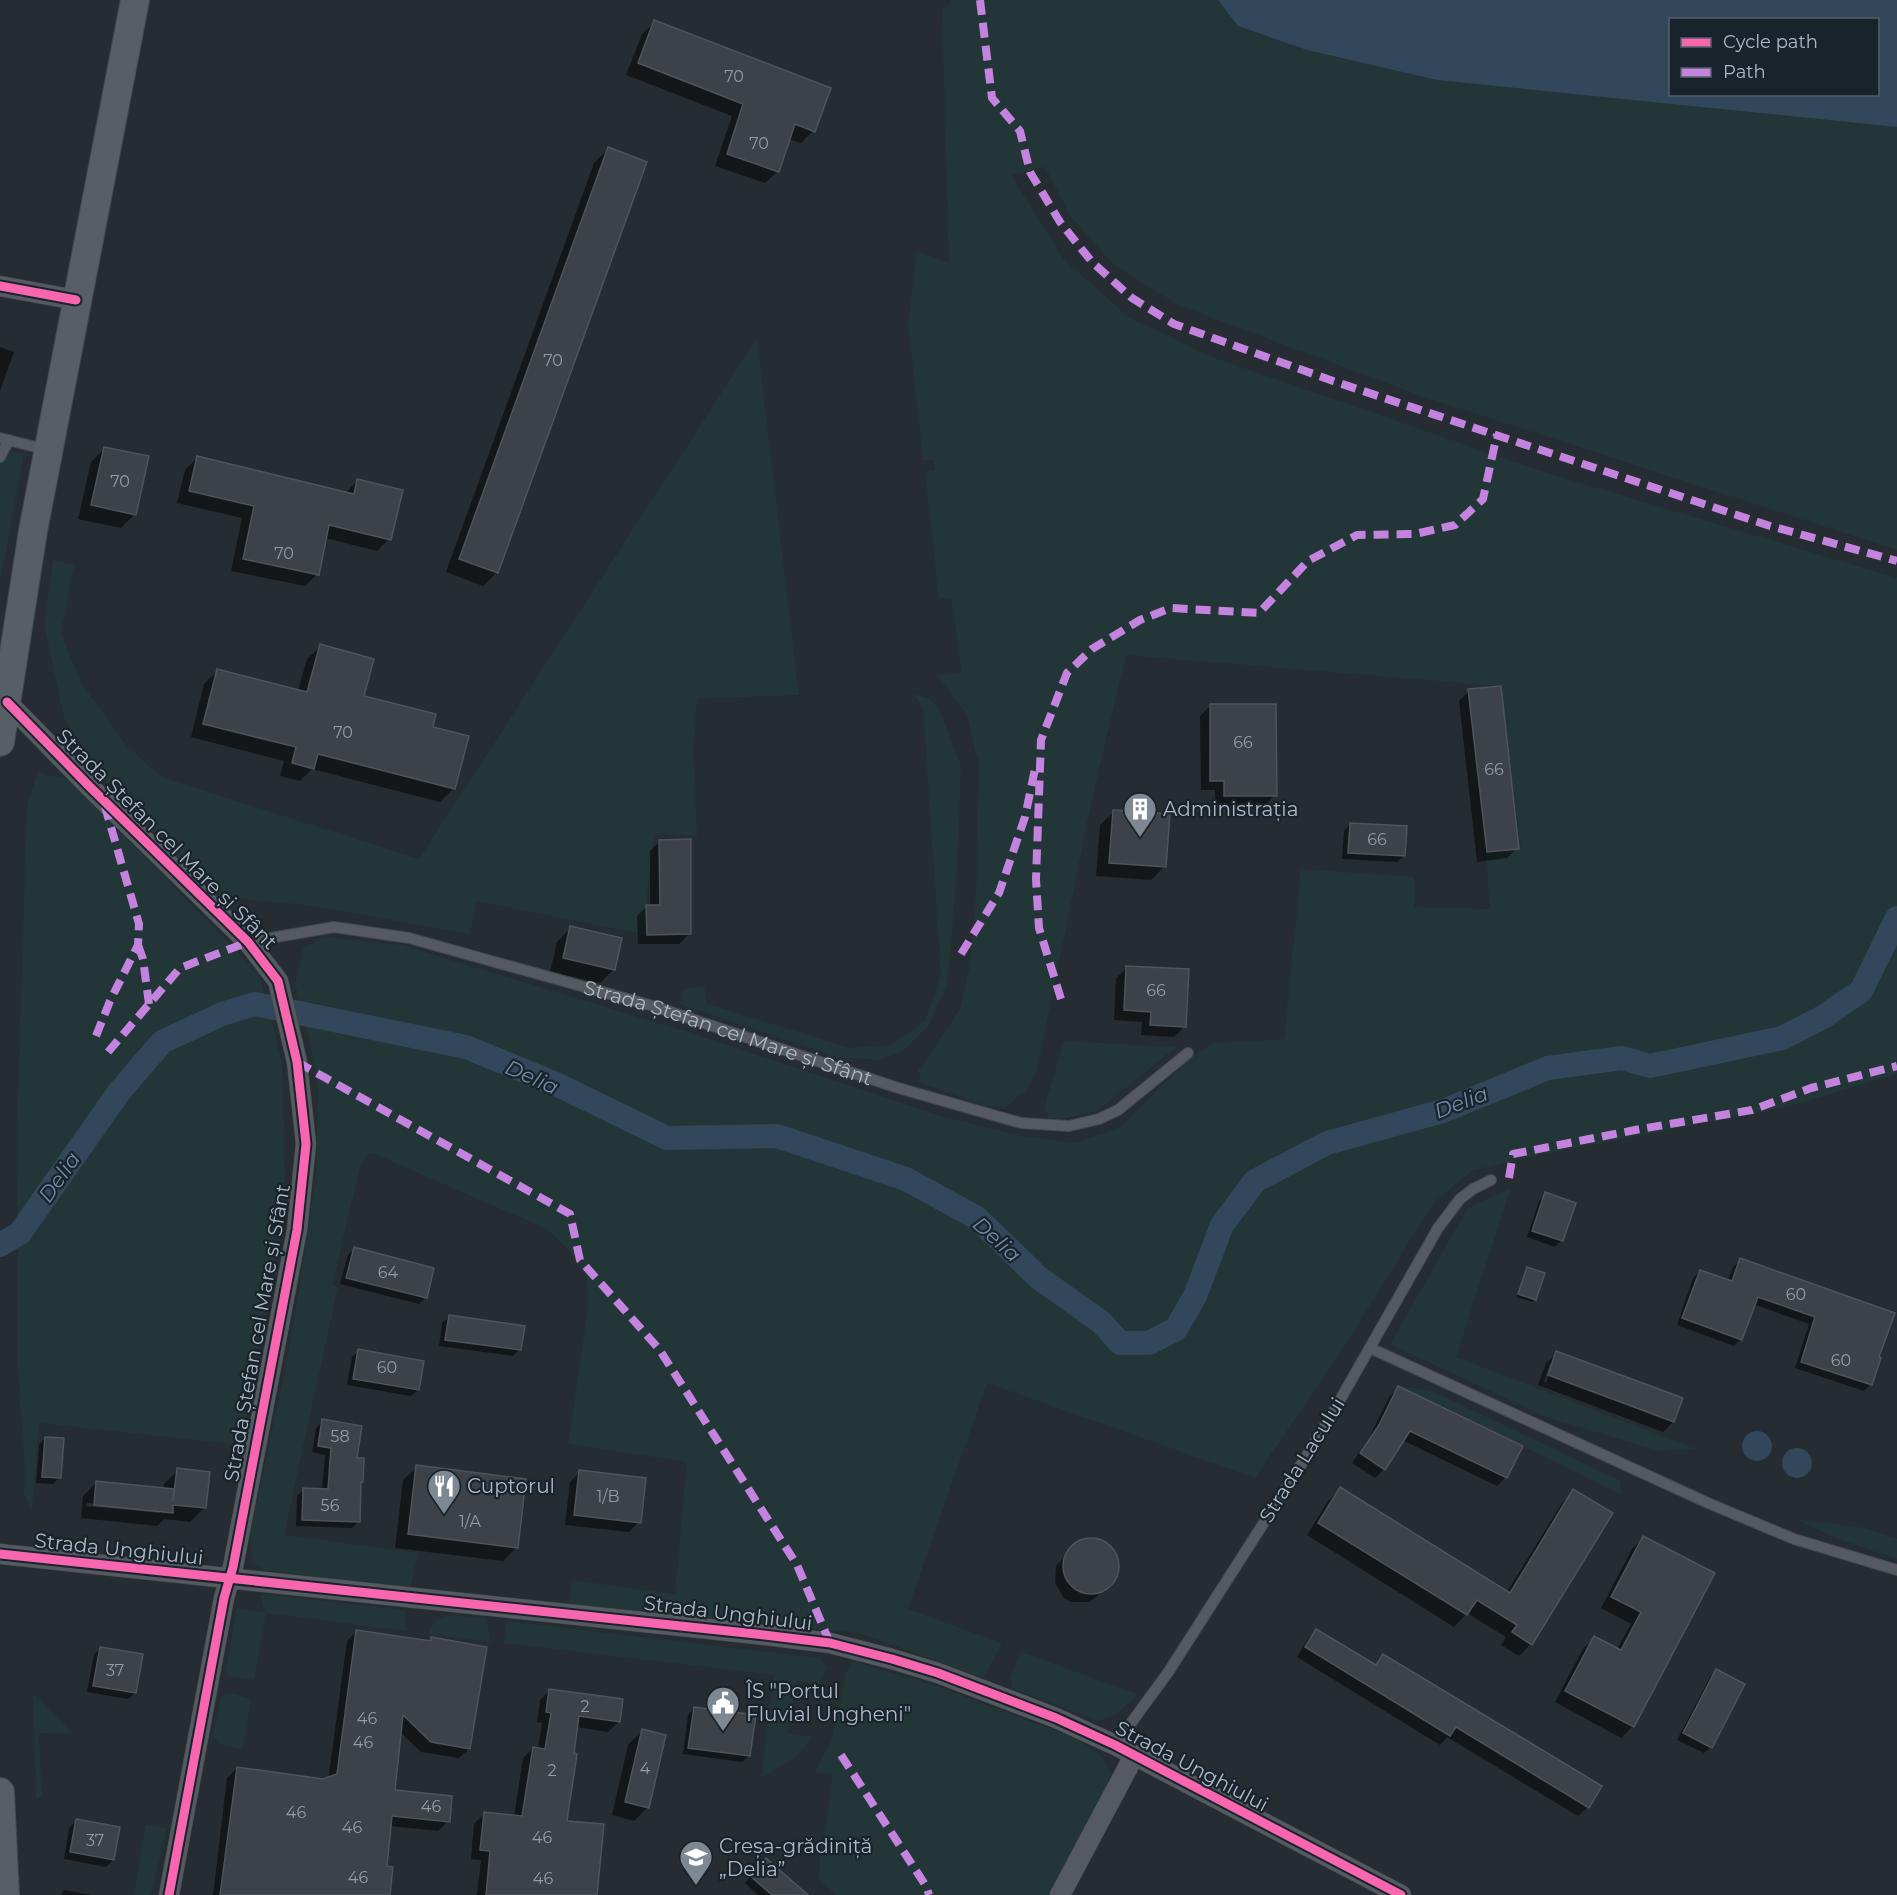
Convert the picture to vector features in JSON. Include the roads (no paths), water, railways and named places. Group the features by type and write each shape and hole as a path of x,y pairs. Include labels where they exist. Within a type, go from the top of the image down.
{"main road":[{"path":"0,742 33,531 135,0"},
{"path":"0,1792 5,1895"}],"street":[{"path":"0,286 76,300"},
{"name":"Strada Ștefan cel Mare și Sfânt","path":"7,702 248,942 278,981 297,1062 306,1144 297,1230 169,1895"},
{"name":"Strada Unghiului","path":"0,1554 831,1643 938,1673 1046,1714 1115,1745 1401,1895"},
{"path":"1060,1895 1134,1756"}],"lane":[{"path":"0,457 4,439 48,450"},
{"name":"Strada Ștefan cel Mare și Sfânt","path":"248,942 334,927 409,938 654,1006 895,1087 1021,1124 1069,1126 1100,1119 1118,1110 1188,1053"},
{"name":"Strada Lacului","path":"1115,1745 1169,1671 1304,1460 1438,1228 1460,1198 1491,1180"},
{"path":"1370,1348 1708,1503 1794,1539 1897,1570"}],"water":[{"path":"1218,0 1897,0 1897,127 1437,80 1307,50 1238,26"},
{"path":"1757,1431 1763,1432 1771,1440 1771,1452 1763,1460 1757,1461 1751,1460 1743,1452 1742,1446 1743,1440 1751,1432"},
{"path":"1797,1448 1803,1449 1811,1457 1811,1469 1803,1477 1797,1478 1791,1477 1783,1469 1782,1463 1783,1457 1791,1449"}],"waterway":[{"name":"Delia","path":"0,1245 20,1233 119,1092 162,1042 222,1014 255,1004 466,1047 556,1084 667,1138 777,1136 906,1179 977,1218 1039,1278 1101,1322 1120,1343 1149,1343 1176,1329 1195,1296 1222,1225 1255,1181 1327,1143 1443,1111 1548,1068 1622,1058 1650,1066 1782,1038 1823,1017 1861,991 1897,918"}],"place":[{"name":"Administrația","path":"1140,838"},
{"name":"Cuptorul","path":"444,1515"},
{"name":"ÎS \"Portul Fluvial Ungheni\"","path":"723,1732"},
{"name":"Creșa-grădiniță „Delia”","path":"696,1886"}]}
